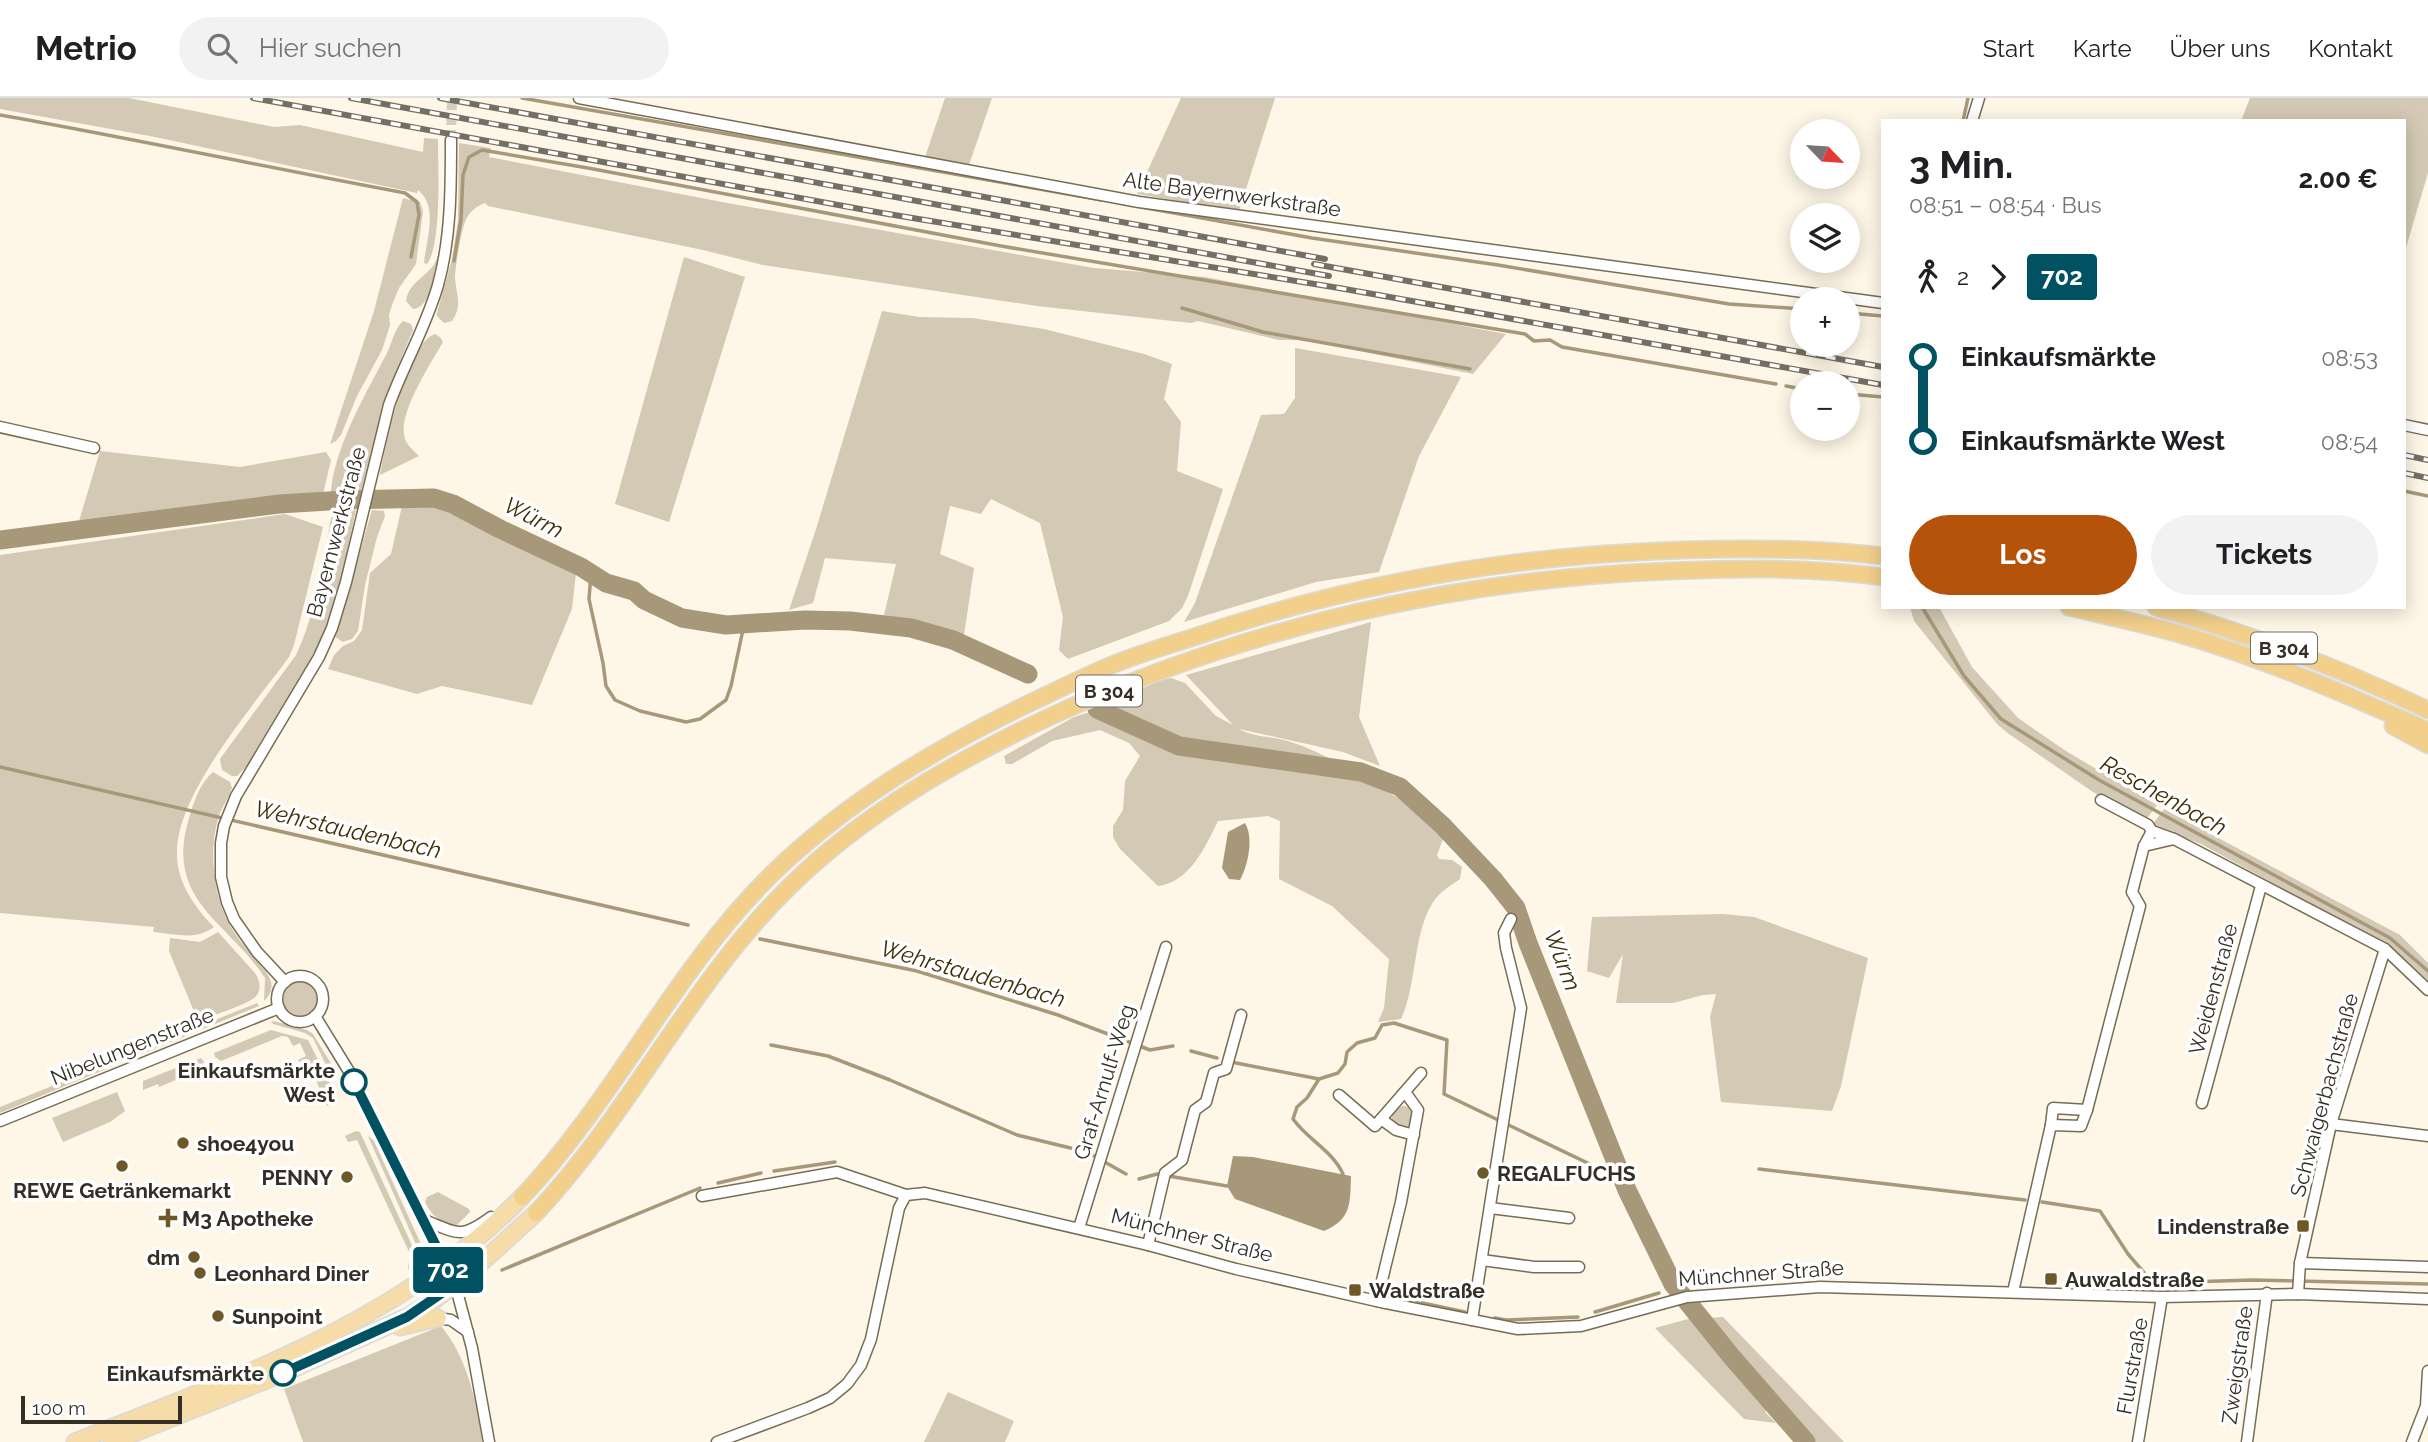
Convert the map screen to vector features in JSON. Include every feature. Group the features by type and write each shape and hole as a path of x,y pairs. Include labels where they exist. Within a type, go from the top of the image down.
{"highway":[{"name":"B 304","path":"522,1197 565,1148 710,944 748,899 797,851 849,808 921,761 997,719 1100,670 1224,626 1337,594 1466,568 1606,552 1735,548 1881,556"},
{"name":"B 304","path":"536,1213 604,1132 726,957 787,888 829,850 896,801 982,750 1034,724 1152,674 1261,636 1348,613 1455,591 1537,579 1607,573 1745,568 1881,577"},
{"name":"B 304","path":"2076,609 2184,636 2245,656 2369,704 2428,731"},
{"name":"B 304","path":"2162,609 2253,637 2377,685 2428,710"},
{"path":"2377,685 2428,699"},
{"path":"2369,704 2386,723 2428,745"}],"main road":[{"name":"B 304","path":"112,1442 262,1374 400,1296 446,1264 522,1197"},
{"name":"B 304","path":"75,1442 377,1332 415,1312 455,1284 504,1244 536,1213"},
{"path":"377,1332 438,1318"}],"street":[{"name":"Alte Bayernwerkstraße","path":"579,98 1139,202 1881,303"},
{"path":"1973,119 1979,98"},
{"name":"Bayernwerkstraße","path":"285,982 242,931 227,902 220,860 224,826 231,807 323,649 338,611 389,405 431,307 443,265 448,242 451,140"},
{"path":"2406,425 2428,430"},
{"path":"0,426 94,448"},
{"path":"2101,800 2148,825 2152,831 2174,839 2385,949 2428,990"},
{"path":"2051,1125 2081,1126 2087,1110 2140,906 2133,892 2144,846 2152,831"},
{"path":"2144,846 2174,839"},
{"name":"Weidenstraße","path":"2202,1103 2261,886"},
{"path":"1472,1320 1521,1008 1504,933 1511,919"},
{"name":"Graf-Arnulf-Weg","path":"1079,1228 1166,947"},
{"name":"Schwaigerbachstraße","path":"2298,1294 2300,1263 2331,1124 2385,949"},
{"path":"296,976 303,976 316,983 321,989 323,1003 315,1016 309,1020 293,1021 286,1018 279,1008 277,997 285,982 296,976"},
{"name":"Nibelungenstraße","path":"0,1121 279,1008"},
{"path":"1147,1245 1164,1176 1182,1160 1195,1110 1206,1102 1214,1073 1226,1069 1241,1015"},
{"path":"315,1016 350,1073 455,1284 468,1332 489,1442"},
{"path":"1339,1095 1375,1126 1421,1073"},
{"path":"1377,1301 1418,1110 1405,1092"},
{"path":"2013,1292 2053,1108 2087,1110"},
{"path":"1381,1119 1396,1130 1414,1135"},
{"path":"2331,1124 2428,1136"},
{"name":"Münchner Straße","path":"702,1195 837,1172 906,1195 925,1193 1079,1228 1236,1269 1518,1329 1568,1328 1687,1297 1820,1287 2162,1297 2267,1293 2428,1299"},
{"path":"717,1442 808,1408 830,1398 847,1384 861,1365 871,1339 893,1228 906,1195"},
{"path":"1490,1208 1569,1219"},
{"path":"424,1220 463,1233 472,1231 493,1215 508,1211"},
{"path":"1482,1260 1534,1267 1579,1267"},
{"path":"2300,1263 2428,1267"},
{"name":"Zweigstraße","path":"2247,1442 2267,1293"},
{"name":"Flurstraße","path":"2138,1442 2162,1297"},
{"path":"438,1318 457,1323 468,1332"},
{"path":"2412,1442 2426,1406 2428,1371"}],"shaded area":[{"path":"0,98 129,98 274,127 300,125 423,152 424,138 438,139 438,204 432,254 427,264 424,263 430,215 428,205 418,190 417,193 155,137 0,109"},
{"path":"945,98 992,98 969,165 925,157"},
{"path":"1181,98 1275,98 1239,211 1137,194"},
{"path":"2250,98 2428,98 2428,173 2406,248 2406,119 2242,119"},
{"path":"459,143 491,148 489,157 722,202 1094,268 1205,277 1506,334 1473,374 1320,343 1279,340 1198,321 1191,323 1037,306 763,265 488,206 485,203 470,213 463,227 455,273 457,310 452,321 444,323 437,313 452,259 458,221"},
{"path":"403,198 420,202 423,211 416,264 399,288 392,305 390,325 382,350 357,396 341,435 330,444 374,311"},
{"path":"438,255 440,256 432,288 424,302 413,309 406,301 408,294 431,268"},
{"path":"684,257 745,277 669,522 615,504"},
{"path":"882,311 919,317 972,318 1044,329 1144,354 1172,364 1164,399 1181,422 1177,471 1223,489 1188,596 1182,608 1169,621 1068,659 1059,650 1063,617 1040,523 991,499 981,514 950,506 940,554 974,568 964,635 884,615 896,564 825,558 813,603 789,610"},
{"path":"403,321 411,324 413,330 389,388 357,506 331,509 331,490 340,450 397,328"},
{"path":"435,334 443,342 411,400 404,424 406,441 419,456 380,475 398,397 406,376 424,342"},
{"path":"1295,348 1461,377 1419,456 1379,572 1316,582 1184,622 1195,603 1261,415 1284,414 1295,398"},
{"path":"100,451 240,467 326,452 331,460 323,494 79,521"},
{"path":"434,505 467,518 576,573 572,609 532,705 442,686 417,694 328,669 334,655 343,646 354,641 362,630 370,573 391,554 402,506"},
{"path":"356,510 336,598 320,644 302,679 250,763 237,776 232,776 222,770 220,759 296,655 314,605 331,518"},
{"path":"372,510 384,511 385,516 365,585 358,631 352,639 343,642 335,637"},
{"path":"285,514 323,527 294,645 289,657 238,724 203,777 180,829 177,863 183,883 193,902 214,927 200,934 185,936 153,932 154,927 0,913 0,555"},
{"path":"1911,609 1940,609 1972,667 2018,718 2066,751 2157,805 2145,821 2093,792 1997,724 1914,621"},
{"path":"1371,622 1359,717 1380,766 1343,752 1239,729 1285,740 1311,750 1399,798 1428,820 1443,839 1437,855 1439,859 1452,860 1462,867 1460,879 1437,896 1426,916 1410,991 1401,1019 1378,1022 1384,1008 1389,959 1332,906 1279,879 1280,821 1268,816 1218,821 1202,852 1187,871 1179,878 1158,886 1120,849 1113,837 1113,826 1123,810 1125,781 1140,756 1129,743 1100,730 1052,741 1012,764 1006,764 1004,756 1074,717 1116,704 1156,681 1171,678 1185,683 1216,716 1233,725 1186,675"},
{"path":"213,772 230,782 232,788 220,813 214,838 217,891 231,927 270,979 271,990 264,1001 265,978 203,907 192,890 185,870 184,846 189,818 201,787"},
{"path":"2164,809 2400,935 2428,963 2428,984 2395,951 2352,926 2201,844 2152,825"},
{"path":"1245,823 1249,836 1249,851 1245,867 1240,880 1229,879 1222,868 1228,832"},
{"path":"1723,914 1754,917 1868,958 1841,1086 1832,1111 1721,1102 1710,1017 1716,994 1673,1003 1616,1003 1623,954 1609,978 1587,971 1592,917"},
{"path":"218,932 255,973 259,989 257,995 247,1002 198,1021 169,951 170,938 200,942"},
{"path":"300,982 312,987 317,999 312,1011 300,1016 288,1011 283,999 288,987"},
{"path":"257,1003 259,1006 142,1054 133,1053"},
{"path":"271,1022 313,1034 333,1067 328,1069 313,1038"},
{"path":"271,1030 308,1040 339,1101 327,1106 307,1059 298,1060 306,1056 300,1043 293,1046 288,1037 282,1036 221,1061 215,1057 214,1053"},
{"path":"201,1058 204,1062 202,1069 159,1087 158,1084 143,1090 143,1081"},
{"path":"104,1065 106,1069 0,1113 0,1107"},
{"path":"117,1092 125,1111 110,1122 63,1142 52,1118"},
{"path":"1399,1106 1407,1106 1414,1113 1414,1121 1407,1128 1399,1128 1392,1121 1392,1113"},
{"path":"360,1132 415,1252 413,1269 408,1269 410,1254 357,1140 348,1142 345,1136"},
{"path":"368,1136 374,1141 425,1253 418,1249"},
{"path":"1233,1156 1253,1157 1351,1176 1348,1209 1340,1221 1324,1231 1235,1199 1227,1186"},
{"path":"438,1192 469,1209 470,1212 456,1226 437,1218 425,1202 427,1197"},
{"path":"1723,1317 1844,1442 1799,1442 1768,1409 1765,1412 1776,1423 1744,1419 1655,1328 1688,1319"},
{"path":"441,1326 464,1366 482,1442 303,1442 284,1389"},
{"path":"948,1392 1014,1421 1005,1442 924,1442"}],"waterway":[{"path":"522,98 1102,200"},
{"name":"Reschenbach","path":"1963,119 1968,98"},
{"path":"0,115 405,193 417,202 419,215 411,257"},
{"path":"454,261 461,219 463,175 469,157 482,150 1001,246 1525,334 1534,341 1550,340 1562,347 1776,384"},
{"path":"1141,207 1312,238 1498,265 1729,304 1790,308"},
{"path":"1182,308 1263,332 1470,369"},
{"path":"1860,314 1881,316"},
{"path":"1786,386 1790,387"},
{"path":"1860,395 1881,397"},
{"path":"2406,491 2428,496"},
{"name":"Würm","path":"0,540 279,504 434,498 453,504 581,567 606,583 634,591 644,600 682,618 726,625 805,620 850,621 911,628 953,640 1028,674"},
{"path":"591,574 589,599 606,686 615,700 640,711 686,722 700,719 726,700 744,625"},
{"name":"Reschenbach","path":"1923,609 1964,676 2001,719 2099,780 2390,938 2428,971"},
{"name":"Würm","path":"1097,709 1179,746 1361,772 1400,787 1442,825 1493,879 1516,908 1627,1190 1673,1284 1806,1442"},
{"name":"Wehrstaudenbach","path":"0,767 688,925"},
{"name":"Wehrstaudenbach","path":"760,939 917,971 1058,1015 1150,1050 1173,1046"},
{"path":"1231,1062 1319,1079 1338,1073 1345,1064 1347,1052 1357,1043 1375,1038 1382,1025 1394,1023 1447,1040 1444,1094 1623,1180"},
{"path":"771,1045 828,1056 1017,1135 1087,1152 1126,1174"},
{"name":"Wehrstaudenbach","path":"1191,1051 1217,1058"},
{"path":"1319,1079 1307,1098 1297,1107 1293,1119 1333,1158 1343,1174"},
{"path":"774,1171 835,1162"},
{"path":"1759,1169 2025,1200"},
{"path":"718,1183 761,1173"},
{"path":"1139,1179 1157,1174 1227,1186"},
{"path":"502,1270 700,1188"},
{"path":"2042,1202 2100,1211 2128,1254 2153,1283 2253,1280 2428,1284"},
{"name":"Würm","path":"1674,1292 1679,1291"},
{"path":"1595,1312 1659,1293"},
{"path":"1394,1297 1465,1312"},
{"path":"1495,1318 1506,1320 1578,1317"}],"tunnel":[{"path":"451,140 452,98"}],"railway":[{"path":"253,98 882,213 1339,288 1881,385"},
{"path":"351,98 1329,276"},
{"path":"440,98 1325,259"},
{"path":"1314,264 1881,367"},
{"path":"2406,455 2428,460"},
{"path":"2406,473 2428,478"}],"bus line":[{"name":"702","path":"283,1373 407,1317 455,1284 354,1082"}],"place":[{"name":"Einkaufsmärkte West","path":"354,1082"},
{"name":"shoe4you","path":"183,1143"},
{"name":"REWE Getränkemarkt","path":"122,1166"},
{"name":"REGALFUCHS","path":"1483,1173"},
{"name":"PENNY","path":"347,1177"},
{"name":"M3 Apotheke","path":"168,1218"},
{"name":"Lindenstraße","path":"2303,1226"},
{"name":"dm","path":"194,1257"},
{"name":"Leonhard Diner","path":"200,1273"},
{"name":"Auwaldstraße","path":"2051,1279"},
{"name":"Waldstraße","path":"1355,1290"},
{"name":"Sunpoint","path":"218,1316"},
{"name":"Einkaufsmärkte","path":"283,1373"}]}
